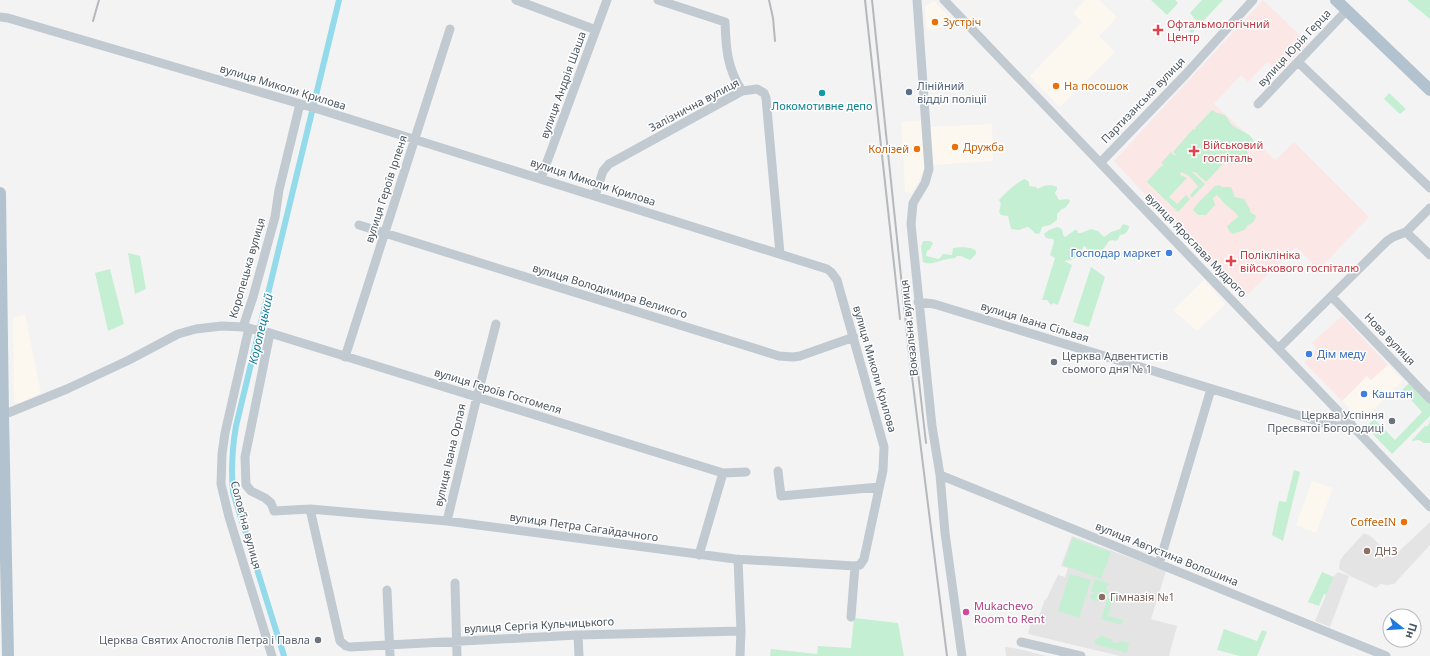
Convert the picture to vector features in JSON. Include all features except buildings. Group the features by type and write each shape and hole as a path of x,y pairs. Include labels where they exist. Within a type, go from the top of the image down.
{"main road":[{"path":"1336,0 1430,90"},
{"path":"0,193 2,415 8,656"}],"street":[{"path":"516,0 596,30"},
{"name":"вулиця Андрія Шаша","path":"541,178 607,0"},
{"path":"658,0 725,22 728,60 733,75 742,91"},
{"name":"Вокзальна вулиця","path":"917,0 929,158 928,176 913,203 911,216 918,302 932,426 940,475 945,533 962,656"},
{"name":"вулиця Ярослава Мудрого","path":"944,0 1430,507"},
{"name":"Партизанська вулиця","path":"1100,163 1185,75 1253,0"},
{"name":"вулиця Юрія Герца","path":"1258,104 1347,10"},
{"name":"вулиця Миколи Крилова","path":"0,17 8,18 321,110 827,269 837,280 884,447 883,470 880,487 864,558 860,565 855,566"},
{"name":"вулиця Героїв Ірпеня","path":"345,357 450,29"},
{"path":"1298,62 1430,188"},
{"name":"Залізнична вулиця","path":"595,196 603,171 609,164 742,91 757,88 764,92 766,98 780,254"},
{"name":"Коропецька вулиця","path":"2,415 81,383 178,334 196,329 222,326 256,330 253,297 303,105"},
{"path":"1279,348 1387,241 1392,237 1406,232 1430,208"},
{"name":"вулиця Володимира Великого","path":"359,226 779,356 800,356 854,337"},
{"path":"1406,232 1430,255"},
{"name":"Нова вулиця","path":"1332,297 1430,399"},
{"name":"вулиця Івана Сільвая","path":"918,302 934,304 1330,425 1338,426 1351,424"},
{"name":"вулиця Івана Орлая","path":"447,521 496,324"},
{"name":"вулиця Героїв Гостомеля","path":"256,330 723,473 746,472"},
{"name":"вулиця Петра Сагайдачного","path":"256,330 245,457 246,485 251,491 271,502 274,511 310,509 447,521 699,555 738,559 855,566"},
{"name":"Соловʼїна вулиця","path":"256,330 225,434 222,454 221,484 229,517 272,656"},
{"path":"1159,564 1211,389"},
{"path":"778,471 781,496 880,487"},
{"path":"699,555 723,473"},
{"name":"вулиця Августина Волошина","path":"940,475 1386,656"},
{"name":"вулиця Сергія Кульчицького","path":"310,509 340,641 346,646 578,635 741,631"},
{"path":"738,559 741,631 740,656"},
{"path":"851,617 855,566"},
{"path":"455,583 457,656"},
{"path":"387,590 390,656"},
{"path":"578,635 579,656"},
{"path":"1021,642 1080,656"}],"shaded area":[{"path":"1085,0 1099,0 1117,17 1099,36 1115,52 1060,107 1030,76 1082,22 1073,13"},
{"name":"Військовий госпіталь","path":"1263,0 1308,43 1279,73 1267,62 1248,82 1241,75 1214,104 1275,160 1294,142 1369,217 1319,269 1296,247 1243,299 1114,161"},
{"path":"934,1 950,18 944,26 933,30 927,30 925,6"},
{"path":"923,120 925,165 918,183 911,193 905,192 901,122"},
{"path":"992,124 993,161 932,165 929,127"},
{"path":"1204,280 1225,304 1197,331 1173,310"},
{"path":"25,315 41,393 16,403 14,401 13,317"},
{"path":"1342,316 1388,365 1371,380 1367,376 1342,401 1304,362 1317,348 1312,343"},
{"path":"1388,365 1403,380 1362,421 1342,401 1367,376 1371,380"},
{"path":"1312,481 1333,488 1316,533 1296,525"},
{"name":"ДНЗ","path":"1430,522 1430,545 1394,584 1380,584 1376,588 1350,576 1339,569 1340,561 1343,556 1364,533 1372,537 1392,558"},
{"name":"Гімназія №1","path":"1072,536 1166,571 1151,619 1177,626 1169,656 1120,656 1028,634 1032,617 1034,617 1034,614 1039,616 1045,599 1046,600 1058,575 1065,577 1068,568 1061,566"},
{"path":"1338,572 1349,576 1330,627 1315,621 1334,576"},
{"path":"1005,647 1019,649 1046,656 1006,656"}],"green space":[{"path":"1151,0 1175,0 1178,3 1167,15"},
{"path":"1202,0 1223,0 1192,33 1189,31 1197,22 1190,13"},
{"path":"1407,0 1430,0 1430,19"},
{"path":"1389,93 1406,109 1400,114 1384,99"},
{"path":"1212,110 1226,116 1231,124 1250,136 1254,141 1252,146 1247,151 1248,155 1238,163 1223,164 1206,182 1195,172 1192,172 1205,184 1192,198 1190,195 1198,186 1188,175 1181,172 1180,175 1187,178 1169,197 1177,204 1186,195 1190,199 1178,212 1147,182 1160,167 1164,165 1161,163 1171,152 1176,155 1173,152 1193,129 1196,129 1195,128"},
{"path":"1025,179 1029,182 1029,186 1036,187 1038,189 1047,185 1057,187 1055,193 1059,200 1070,200 1065,208 1057,214 1057,220 1050,225 1042,227 1040,233 1037,234 1027,227 1019,230 1011,229 1008,216 1001,215 999,212 1001,204 999,200 1015,185"},
{"path":"1219,185 1222,187 1231,187 1235,197 1244,199 1250,209 1250,212 1255,215 1256,217 1254,221 1244,230 1233,234 1229,231 1227,226 1238,217 1236,213 1217,195 1213,198 1215,205 1206,215 1198,215 1193,210 1215,186"},
{"path":"1123,224 1129,226 1127,231 1120,235 1116,241 1109,241 1102,251 1101,256 1097,258 1090,257 1086,247 1083,246 1082,254 1071,260 1064,261 1072,265 1058,305 1053,303 1051,305 1047,300 1042,300 1055,258 1050,255 1054,242 1053,239 1046,238 1044,234 1057,227 1062,230 1065,237 1075,230 1077,230 1078,233 1081,233 1091,229 1098,231 1104,237 1111,232 1120,229"},
{"path":"923,241 930,241 933,243 927,251 926,256 939,259 943,254 952,255 953,248 962,247 974,249 976,254 970,260 957,256 932,263 926,263 923,262 921,247"},
{"path":"128,253 140,256 146,289 135,294"},
{"path":"1091,267 1105,277 1089,327 1073,322"},
{"path":"110,269 124,324 108,331 95,273"},
{"path":"1411,381 1430,400 1430,416 1392,454 1366,427 1374,419 1395,440 1422,412 1402,390"},
{"path":"1430,421 1430,443 1424,443 1419,440 1412,441 1425,426 1428,426"},
{"path":"1294,470 1300,472 1283,541 1272,535 1279,501 1286,502"},
{"path":"1073,538 1111,552 1101,579 1063,565"},
{"path":"1322,572 1334,577 1319,606 1308,602"},
{"path":"1070,574 1091,580 1079,618 1058,611"},
{"path":"1095,579 1110,584 1106,587 1108,593 1106,596 1108,598 1116,598 1116,602 1112,602 1108,616 1123,620 1122,625 1101,619 1107,601 1095,601 1090,598 1091,594 1096,593 1091,591"},
{"path":"854,618 898,623 904,656 770,656 771,649 817,654 818,646 851,648"},
{"path":"1224,629 1257,641 1262,630 1267,632 1257,656 1240,656 1217,650"},
{"path":"1100,635 1111,639 1114,643 1118,643 1120,641 1129,643 1127,653 1094,644"}],"waterway":[{"name":"Коропецький","path":"284,656 233,492 233,451 236,426 339,0"}],"railway":[{"path":"93,21 99,0"},
{"path":"769,0 773,18 775,41"},
{"path":"865,0 900,319"},
{"path":"872,0 909,353 947,656"},
{"path":"910,302 926,443"}],"place":[{"name":"Зустріч","path":"935,22"},
{"name":"Офтальмологічний Центр","path":"1158,30"},
{"name":"На посошок","path":"1056,86"},
{"name":"Лінійний відділ поліції","path":"909,92"},
{"name":"Локомотивне депо","path":"822,93"},
{"name":"Дружба","path":"955,147"},
{"name":"Колізей","path":"917,149"},
{"name":"Військовий госпіталь","path":"1194,151"},
{"name":"Господар маркет","path":"1169,253"},
{"name":"Поліклініка військового госпіталю","path":"1231,261"},
{"name":"Дім меду","path":"1309,354"},
{"name":"Церква Адвентистів сьомого дня № 1","path":"1054,362"},
{"name":"Каштан","path":"1364,394"},
{"name":"Церква Успіння Пресвятої Богородиці","path":"1392,421"},
{"name":"CoffeeIN","path":"1404,522"},
{"name":"ДНЗ","path":"1367,551"},
{"name":"Гімназія №1","path":"1102,597"},
{"name":"Mukachevo Room to Rent","path":"966,612"},
{"name":"Церква Святих Апостолів Петра і Павла","path":"318,640"}]}
